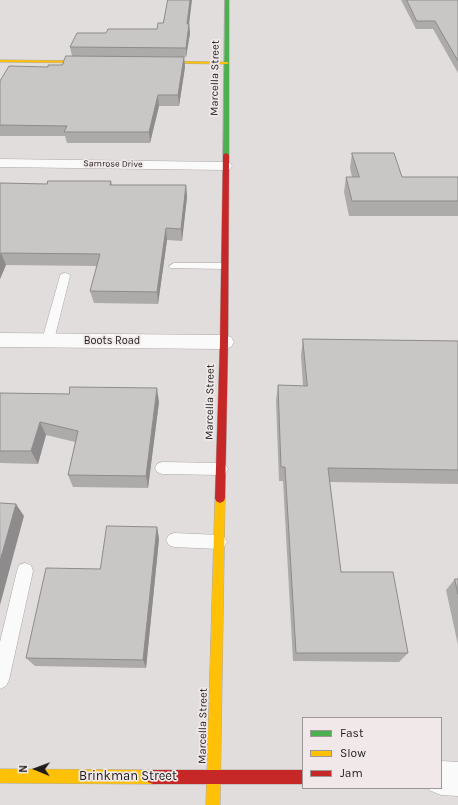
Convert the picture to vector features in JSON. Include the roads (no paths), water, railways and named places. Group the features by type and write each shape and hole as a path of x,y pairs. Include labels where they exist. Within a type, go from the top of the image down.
{"street":[{"name":"Marcella Street","path":"212,805 224,342 227,0"},
{"path":"0,61 100,62"},
{"path":"147,62 227,62"},
{"name":"Samrose Drive","path":"0,163 225,166"},
{"name":"Boots Road","path":"0,340 224,342"},
{"name":"Brinkman Street","path":"0,776 302,777"},
{"path":"442,778 458,779"}],"lane":[{"path":"174,266 224,266"},
{"path":"48,340 66,276"},
{"path":"162,468 221,469"},
{"path":"174,540 219,542"},
{"path":"0,680 25,571"}]}
